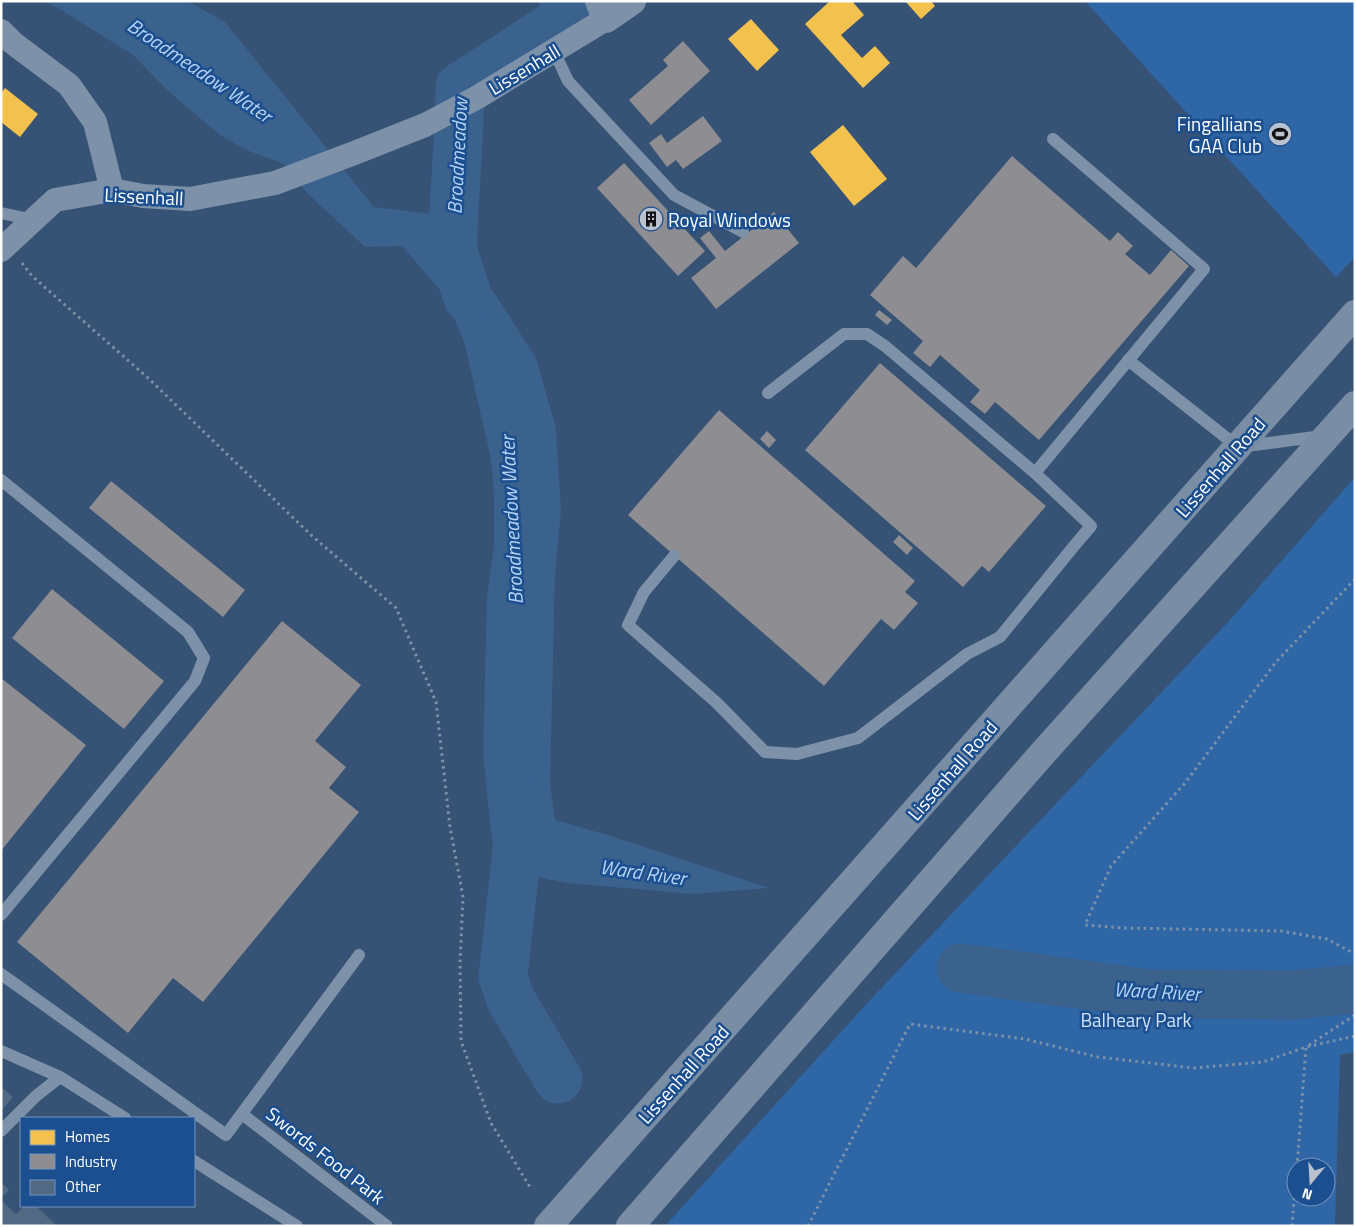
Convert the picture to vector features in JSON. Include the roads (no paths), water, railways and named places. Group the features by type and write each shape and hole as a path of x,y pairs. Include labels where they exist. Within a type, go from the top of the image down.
{"main road":[{"name":"Lissenhall Road","path":"548,1226 1355,314"},
{"path":"630,1226 1042,754 1355,405"}],"street":[{"name":"Lissenhall","path":"4,248 55,200 112,190 143,196 190,199 275,183 357,152 425,125 476,98 554,51 602,10 632,1"},
{"path":"1,31 13,43 69,86 95,122 112,190"}],"lane":[{"path":"554,51 568,81 674,195 742,232"},
{"path":"1035,474 1204,268 1053,139"},
{"path":"1,213 34,220"},
{"path":"674,556 644,592 628,625 717,703 765,752 797,754 858,738 967,654 1000,637 1092,526 1035,474 885,346 867,334 844,334 768,393"},
{"path":"1128,360 1238,447 1327,436"},
{"path":"1,480 188,632 204,658 195,682 1,915"},
{"path":"1,974 226,1135 359,955"},
{"path":"1,1051 60,1077 123,1117"},
{"path":"1,1131 36,1096 60,1077"},
{"name":"Swords Food Park","path":"242,1114 387,1226"},
{"path":"195,1162 287,1223"}],"water":[{"path":"42,1 188,1 225,22 374,207 440,215 497,297 536,358 556,428 561,510 555,576 550,783 555,820 608,835 769,888 692,894 567,883 537,877 495,852 483,755 487,597 494,544 494,498 491,459 465,345 445,296 402,246 365,247 306,192 284,164 246,150 220,135 167,90 133,55 58,8"}],"waterway":[{"name":"Broadmeadow","path":"468,298 452,248 460,87 566,18 563,1"},
{"name":"Broadmeadow Water","path":"516,798 517,850 503,977 511,1000 558,1079"},
{"name":"Ward River","path":"961,968 1151,994 1293,995 1355,989"}],"place":[{"name":"Fingallians GAA Club","path":"1280,134"},
{"name":"Royal Windows","path":"651,219"}],"park label":[{"name":"Balheary Park","path":"1136,1019"}]}
